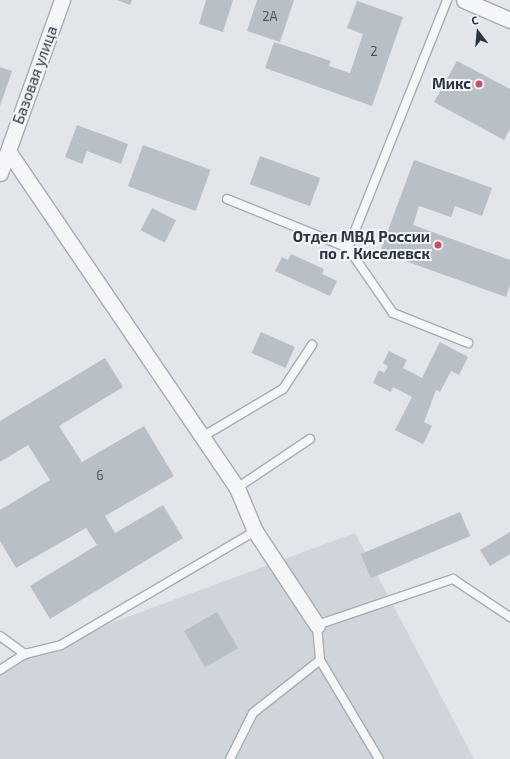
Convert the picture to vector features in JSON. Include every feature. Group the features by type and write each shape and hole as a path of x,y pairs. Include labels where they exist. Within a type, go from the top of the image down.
{"street":[{"name":"Базовая улица","path":"0,173 62,0"},
{"path":"464,0 510,20"},
{"path":"8,151 237,488 255,530 318,625"}],"lane":[{"path":"348,248 447,0"},
{"path":"227,199 348,248 393,313 468,343"},
{"path":"202,437 283,389 312,345"},
{"path":"237,488 310,439"},
{"path":"0,670 25,654 61,645 255,530"},
{"path":"379,759 320,660 318,625 453,579 510,618"},
{"path":"0,636 25,654"},
{"path":"230,759 253,713 320,660"}],"shaded area":[{"path":"355,533 474,759 0,759 0,664"}],"building":[{"path":"117,0 132,0 130,5"},
{"path":"206,0 233,0 223,32 199,24"},
{"path":"257,0 294,0 280,42 247,31"},
{"path":"357,1 403,17 372,106 265,68 274,42 331,61 329,66 350,73 363,34 347,28"},
{"path":"457,61 510,89 510,129 504,140 434,102"},
{"path":"0,67 12,71 0,106"},
{"path":"77,125 128,144 121,164 87,151 82,164 65,157"},
{"path":"143,145 211,170 196,211 128,186"},
{"path":"260,156 320,178 310,206 250,184"},
{"path":"414,160 492,188 482,216 455,206 451,217 419,206 413,225 510,260 510,285 506,297 380,252"},
{"path":"152,208 176,220 165,243 141,230"},
{"path":"291,254 324,269 322,274 337,281 330,296 275,271 282,257 288,260"},
{"path":"261,332 295,347 285,368 252,353"},
{"path":"440,342 468,357 459,375 451,371 440,392 436,390 424,422 432,426 423,444 395,430 412,397 393,387 391,392 373,383 379,370 384,373 388,366 383,363 389,351 407,360 403,368 422,378"},
{"path":"105,358 123,387 59,426 82,462 144,426 174,476 105,516 115,533 163,505 183,538 50,619 30,586 97,545 86,528 16,568 0,541 0,510 50,480 28,445 0,462 0,421"},
{"path":"460,512 470,536 371,578 361,554"},
{"path":"510,532 510,554 490,566 480,550"},
{"path":"217,612 238,648 205,667 184,631"}],"place":[{"name":"Микс","path":"479,84"},
{"name":"Отдел МВД России по г. Киселевск","path":"438,245"}]}
